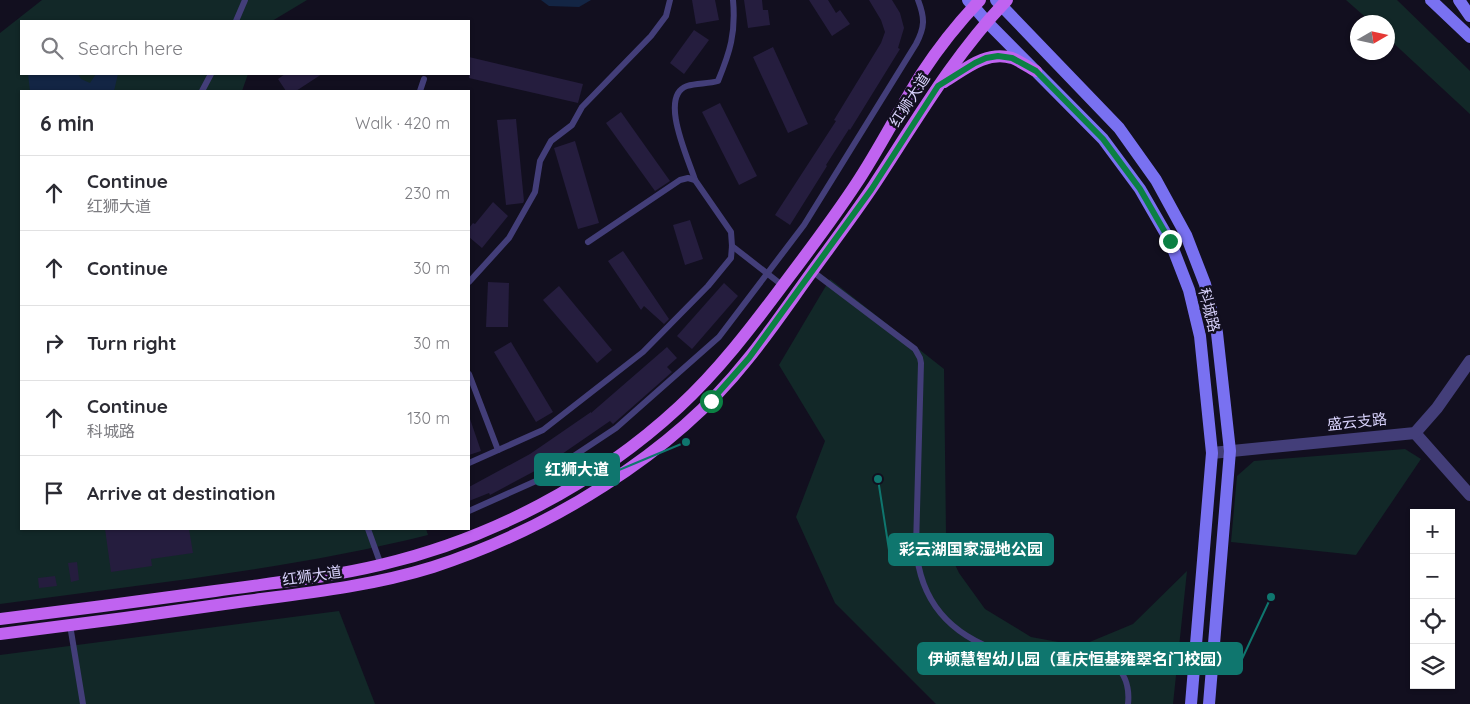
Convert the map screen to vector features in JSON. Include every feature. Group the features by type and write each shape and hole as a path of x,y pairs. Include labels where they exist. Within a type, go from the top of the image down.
{"main road":[{"path":"1431,0 1470,37"},
{"path":"1459,0 1470,16"},
{"name":"红狮大道","path":"0,617 82,609 316,577 381,565 453,543 505,522 556,495 610,461 653,429 700,387 736,347 856,184 923,71 974,2"},
{"name":"科城路","path":"974,2 986,22 1103,139 1140,189 1170,241 1188,290 1200,336 1212,453 1191,704"},
{"name":"红狮大道","path":"0,634 365,584 433,567 511,536 574,504 614,480 677,431 711,401 749,358 871,190 965,47 1002,2"},
{"name":"科城路","path":"1002,2 1119,128 1156,180 1186,235 1204,284 1217,333 1230,451 1209,704"},
{"path":"938,86 975,63 986,58 998,56 1012,58 1036,71"}],"street":[{"path":"1470,361 1437,408 1415,433 1470,495"},
{"name":"盛云支路","path":"1212,453 1415,433"}],"lane":[{"path":"236,20 245,0"},
{"path":"470,281 509,238 535,192 540,161 551,141 572,125 582,106 651,36 666,16 670,0"},
{"path":"470,463 543,430 643,352 708,286 731,258 731,232 696,180 674,111 675,97 686,87 718,82 730,52 735,21 733,0"},
{"path":"470,511 536,481 616,428 719,337 804,225 923,32 923,20 918,0"},
{"path":"203,90 210,75"},
{"path":"420,90 424,79"},
{"path":"588,242 680,180 688,178 696,180"},
{"path":"732,246 782,286"},
{"path":"812,271 916,349 920,358 916,547 917,564 922,582 930,599 954,628 986,647 1002,652 1109,660 1118,666 1124,677 1129,695 1128,704"},
{"path":"470,377 498,450"},
{"path":"368,530 381,565"},
{"path":"70,625 83,704"}],"green space":[{"path":"42,0 307,0 274,20 20,20 20,75 248,75 242,90 20,90 20,530 426,530 428,535 322,558 269,567 0,604 0,33"},
{"path":"1346,0 1397,0 1470,71 1470,114 1395,44 1395,15 1363,15"},
{"path":"830,279 944,369 946,534 950,554 959,573 985,609 1031,637 1080,646 1133,624 1187,571 1173,704 936,704 835,603 796,517 825,441 779,365"},
{"path":"1405,449 1421,459 1356,555 1231,542 1237,476 1254,461"},
{"path":"339,611 375,704 0,704 0,655"}],"water":[{"path":"541,0 591,0 579,7 549,6"},
{"path":"28,75 79,75 81,79 90,83 95,75 118,75 114,90 30,90"}],"building":[{"path":"692,0 715,0 719,20 696,24"},
{"path":"744,0 762,0 763,10 768,10 770,25 748,28"},
{"path":"809,0 828,0 836,13 840,10 850,24 832,36"},
{"path":"869,0 892,0 900,13 904,28 898,48 900,49 790,225 775,215 836,121 834,120 881,43 885,32 881,20"},
{"path":"694,30 709,40 684,74 670,63"},
{"path":"773,47 808,124 788,133 753,57"},
{"path":"470,57 583,84 578,103 469,78"},
{"path":"284,75 320,75 298,90 285,90 278,79"},
{"path":"720,103 757,176 739,185 702,112"},
{"path":"621,112 670,181 655,191 606,123"},
{"path":"516,119 524,201 523,203 506,205 497,120"},
{"path":"575,141 599,223 578,229 554,148"},
{"path":"493,202 508,216 482,248 470,238 470,227 473,223 475,224"},
{"path":"690,220 703,259 685,265 673,225"},
{"path":"623,251 669,319 664,324 644,306 641,310 608,261"},
{"path":"488,282 509,283 508,327 486,327"},
{"path":"724,283 738,296 692,349 677,336"},
{"path":"559,286 612,350 597,363 543,300"},
{"path":"511,342 553,412 536,422 494,352"},
{"path":"667,347 677,358 667,367 672,372 613,424 610,421 546,465 490,495 489,493 470,501 470,486 530,454 591,413"},
{"path":"470,419 481,451 470,455"},
{"path":"105,530 189,530 193,553 151,559 152,566 111,572"},
{"path":"77,562 79,580 71,582 68,563"},
{"path":"55,576 57,586 39,588 38,578"}],"place":[{"name":"红狮大道","path":"686,442"},
{"name":"彩云湖国家湿地公园","path":"878,479"},
{"name":"伊顿慧智幼儿园（重庆恒基雍翠名门校园）","path":"1271,597"}],"route":[{"path":"711,401 749,358 871,190 938,86 986,58 998,56 1012,58 1036,71 1103,139 1140,189 1170,241"}]}
